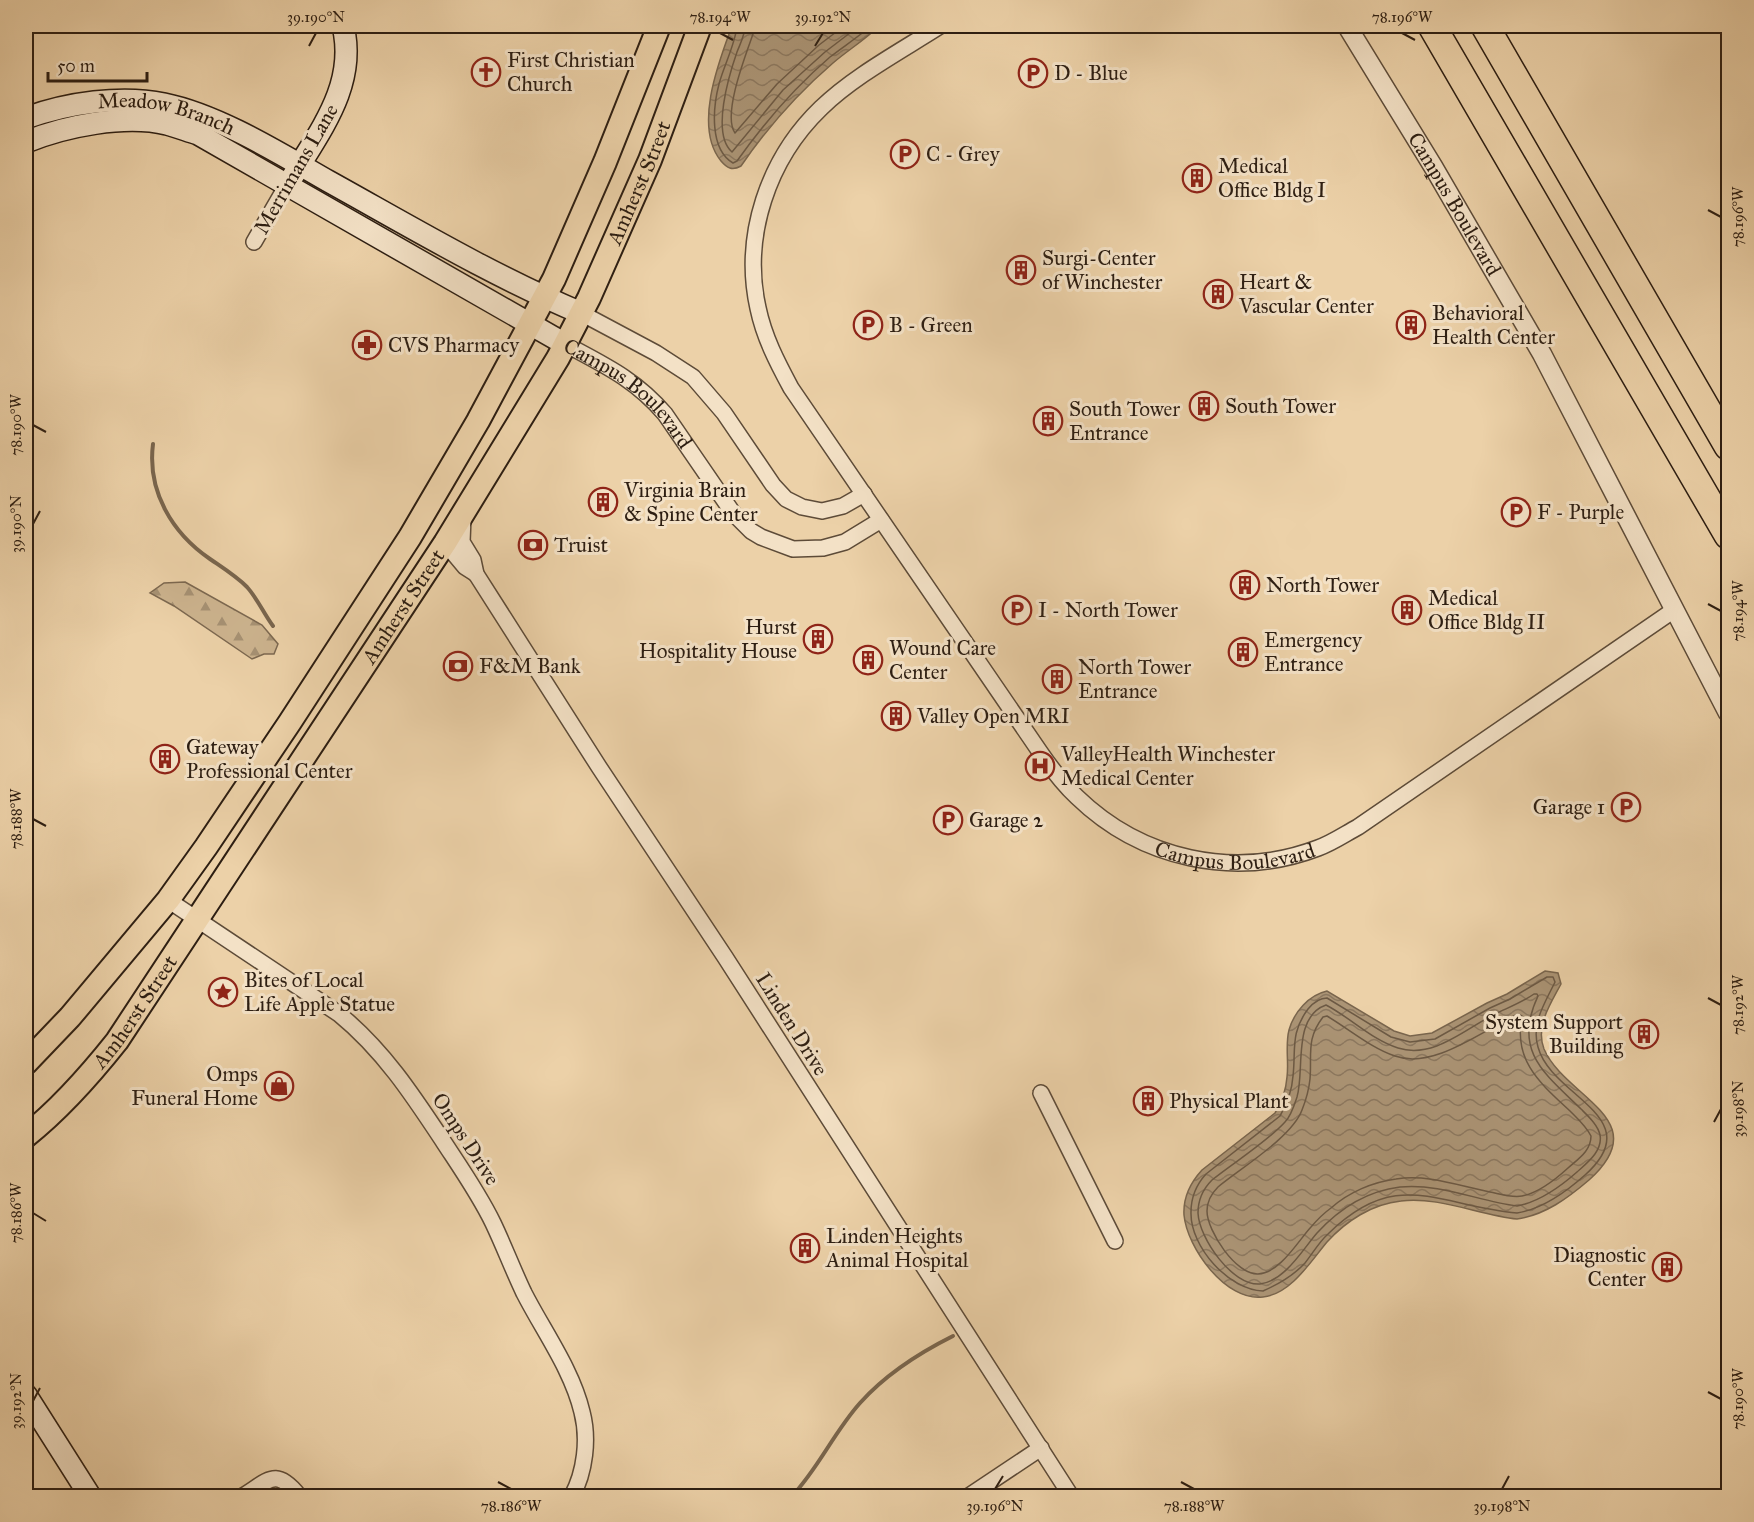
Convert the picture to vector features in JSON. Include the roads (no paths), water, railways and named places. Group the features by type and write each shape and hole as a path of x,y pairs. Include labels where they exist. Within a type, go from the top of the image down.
{"highway":[{"path":"1432,26 1728,535"},
{"path":"1485,26 1728,446"}],"main road":[{"name":"Merrimans Lane","path":"287,185 325,124 343,83 346,57 343,26"},
{"name":"Amherst Street","path":"26,1063 115,966 168,900 290,722 422,517 554,279 605,162 658,26"},
{"name":"Amherst Street","path":"26,1136 60,1105 105,1056 198,920 463,515 581,314 650,160 700,26"},
{"name":"Meadow Branch","path":"26,118 92,102 129,99 164,104 207,116 300,165"},
{"name":"Meadow Branch","path":"26,142 87,124 124,121 165,124 198,134 287,185"},
{"name":"Campus Boulevard","path":"300,165 490,271 581,314"},
{"name":"Campus Boulevard","path":"287,185 565,344"},
{"path":"445,543 437,518 456,458"},
{"path":"422,517 430,546 422,579"},
{"path":"26,1395 90,1497"}],"street":[{"name":"Campus Boulevard","path":"940,26 849,86 822,107 784,154 772,177 757,223 754,246 755,290 758,308 770,345 792,388 1040,752 1076,796 1102,819 1142,843 1188,858 1215,862 1237,863 1287,857 1319,848 1342,836 1674,610"},
{"name":"Campus Boulevard","path":"1347,26 1434,168 1542,354 1728,713"},
{"name":"Merrimans Lane","path":"254,242 287,185"},
{"name":"Campus Boulevard","path":"581,314 656,353 693,377 724,412 773,485 786,499 802,507 822,511 843,506 864,494"},
{"name":"Campus Boulevard","path":"565,344 625,377 652,399 733,513 751,531 793,549 823,548 845,542 881,520"},
{"name":"Linden Drive","path":"463,515 462,542 473,561 476,574 1071,1497"},
{"name":"Linden Drive","path":"445,543 465,567 476,574"},
{"name":"Omps Drive","path":"168,900 360,1030 406,1084 473,1187 492,1221 524,1293 577,1395 586,1433 581,1474 572,1497"},
{"path":"1041,1094 1115,1241"},
{"path":"969,1497 1041,1448"},
{"path":"243,1497 277,1478 289,1484 299,1497"}],"water":[{"path":"732,26 879,26 807,87 761,138 741,166 732,168 721,161 713,147 709,130 709,113 715,75"},
{"path":"1545,971 1558,973 1561,984 1545,1015 1541,1032 1544,1049 1569,1082 1600,1110 1610,1125 1614,1141 1607,1159 1589,1180 1556,1205 1537,1214 1517,1219 1429,1201 1401,1201 1380,1206 1342,1227 1300,1276 1273,1295 1249,1296 1235,1291 1211,1270 1192,1242 1187,1228 1184,1215 1186,1196 1202,1170 1275,1113 1286,1087 1287,1042 1291,1023 1308,1000 1327,991 1394,1031 1410,1036 1432,1033 1507,994"}],"waterway":[{"path":"153,444 152,461 158,494 174,524 196,549 247,587 273,626"},
{"path":"792,1496 851,1414 880,1383 903,1365 953,1336"}],"place":[{"name":"First Christian Church","path":"486,72"},
{"name":"D - Blue","path":"1033,73"},
{"name":"C - Grey","path":"905,154"},
{"name":"Medical Office Bldg I","path":"1197,178"},
{"name":"Surgi-Center of Winchester","path":"1021,270"},
{"name":"Heart & Vascular Center","path":"1218,294"},
{"name":"B - Green","path":"868,325"},
{"name":"Behavioral Health Center","path":"1411,325"},
{"name":"CVS Pharmacy","path":"367,345"},
{"name":"South Tower","path":"1204,406"},
{"name":"South Tower Entrance","path":"1048,421"},
{"name":"Virginia Brain & Spine Center","path":"603,502"},
{"name":"F - Purple","path":"1516,512"},
{"name":"Truist","path":"533,545"},
{"name":"North Tower","path":"1245,585"},
{"name":"I - North Tower","path":"1017,610"},
{"name":"Medical Office Bldg II","path":"1407,610"},
{"name":"Hurst Hospitality House","path":"818,639"},
{"name":"Emergency Entrance","path":"1243,652"},
{"name":"Wound Care Center","path":"868,660"},
{"name":"F&M Bank","path":"458,666"},
{"name":"North Tower Entrance","path":"1057,679"},
{"name":"Valley Open MRI","path":"896,716"},
{"name":"Gateway Professional Center","path":"165,759"},
{"name":"ValleyHealth Winchester Medical Center","path":"1040,766"},
{"name":"Garage 1","path":"1626,807"},
{"name":"Garage 2","path":"948,820"},
{"name":"Bites of Local Life Apple Statue","path":"223,992"},
{"name":"System Support Building","path":"1644,1034"},
{"name":"Omps Funeral Home","path":"279,1086"},
{"name":"Physical Plant","path":"1148,1101"},
{"name":"Linden Heights Animal Hospital","path":"805,1248"},
{"name":"Diagnostic Center","path":"1667,1267"}]}
